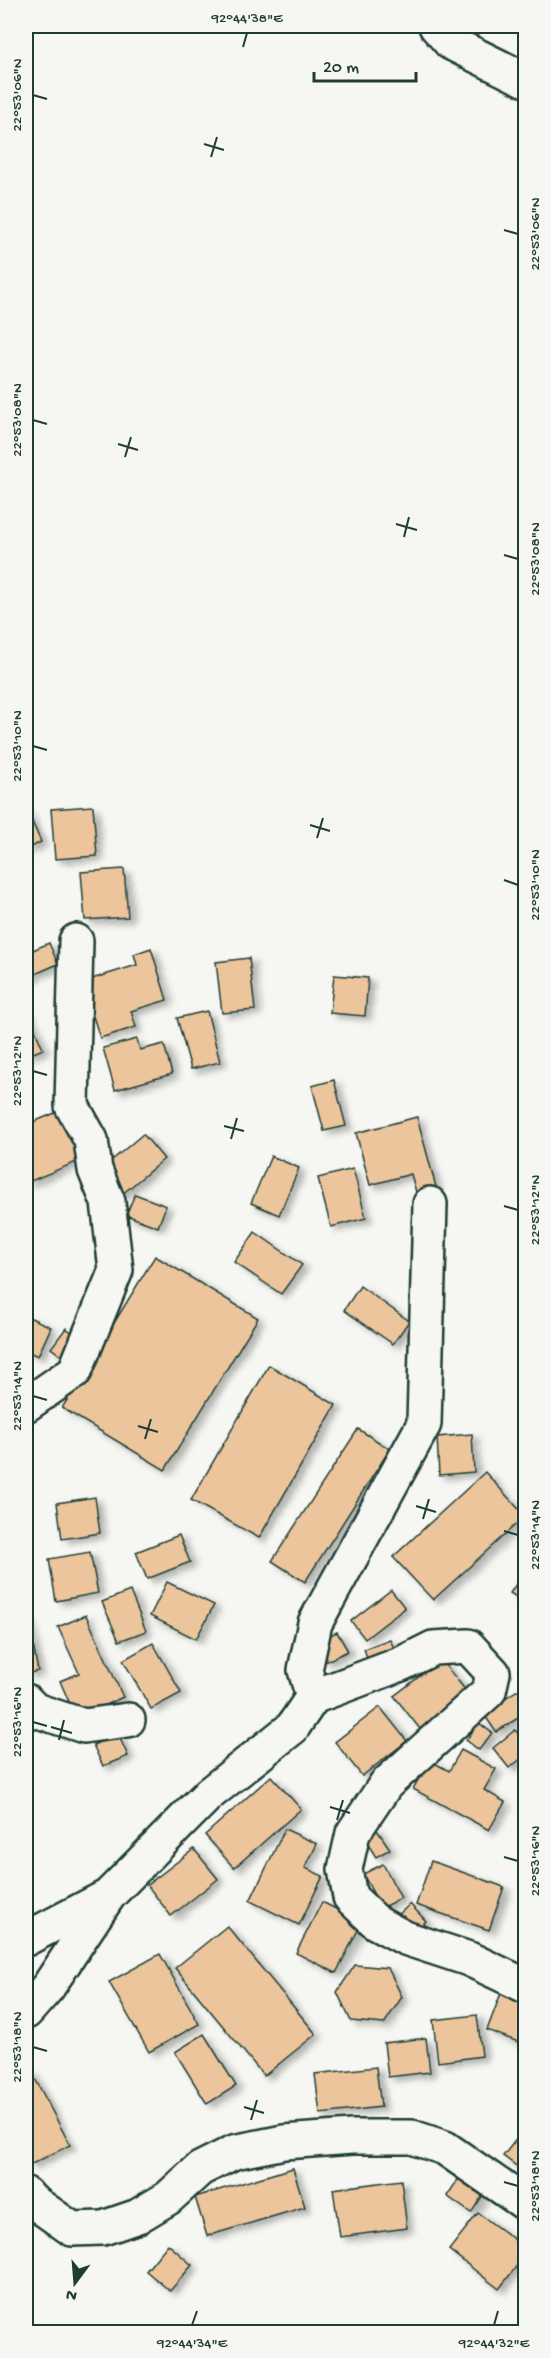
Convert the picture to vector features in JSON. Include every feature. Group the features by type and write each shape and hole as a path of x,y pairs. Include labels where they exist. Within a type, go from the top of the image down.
{"street":[{"path":"436,26 451,43 525,80"},
{"path":"26,1405 75,1371 116,1270 108,1202 95,1170 91,1140 72,1106 76,941"},
{"path":"313,1697 305,1670 315,1623 424,1425 430,1204"},
{"path":"26,2012 48,1987 108,1896 209,1794 292,1728 313,1697 401,1664 433,1648 468,1646 493,1673 489,1691 386,1784 353,1833 345,1869 350,1897 377,1923 405,1938 469,1959 525,1986"},
{"path":"26,1701 35,1710 84,1726 128,1720"},
{"path":"26,1939 108,1896"},
{"path":"26,2194 72,2229 103,2228 138,2216 168,2198 200,2169 234,2152 284,2142 318,2139 412,2137 445,2148 525,2204"}],"building":[{"path":"93,806 97,856 55,859 51,809"},
{"path":"26,808 41,842 26,850"},
{"path":"124,869 128,917 85,920 81,872"},
{"path":"49,943 58,964 26,978 26,953"},
{"path":"151,948 167,1000 131,1011 136,1027 100,1038 82,982 137,965 134,954"},
{"path":"249,958 255,1010 222,1013 216,962"},
{"path":"334,975 368,978 365,1016 330,1013"},
{"path":"26,1009 43,1049 26,1056"},
{"path":"207,1011 220,1062 191,1069 177,1018"},
{"path":"137,1039 140,1050 164,1044 172,1074 115,1090 103,1048"},
{"path":"334,1080 346,1126 324,1131 312,1086"},
{"path":"60,1111 91,1156 26,1183 26,1125"},
{"path":"417,1117 436,1187 416,1192 411,1174 370,1185 356,1133"},
{"path":"143,1134 164,1159 120,1196 99,1171"},
{"path":"271,1156 299,1168 279,1215 251,1203"},
{"path":"353,1169 366,1218 331,1227 318,1178"},
{"path":"135,1194 166,1206 158,1227 126,1215"},
{"path":"255,1232 302,1265 281,1294 234,1262"},
{"path":"155,1256 258,1318 165,1470 62,1408"},
{"path":"360,1286 409,1321 393,1344 344,1310"},
{"path":"29,1317 51,1327 38,1356 26,1351 26,1325"},
{"path":"66,1328 86,1343 71,1363 51,1348"},
{"path":"269,1365 336,1405 259,1538 191,1500"},
{"path":"358,1429 390,1449 305,1582 272,1561"},
{"path":"472,1434 474,1472 439,1475 437,1437"},
{"path":"485,1472 525,1516 433,1600 393,1557"},
{"path":"95,1497 100,1533 62,1539 57,1503"},
{"path":"179,1535 190,1562 147,1579 136,1552"},
{"path":"90,1552 98,1593 56,1601 49,1559"},
{"path":"526,1569 526,1603 510,1593"},
{"path":"167,1582 214,1605 196,1639 150,1616"},
{"path":"391,1590 405,1608 365,1639 351,1621"},
{"path":"130,1591 146,1631 119,1641 102,1602"},
{"path":"86,1615 123,1697 76,1718 60,1681 79,1673 58,1627"},
{"path":"28,1618 38,1671 26,1674 26,1619"},
{"path":"337,1632 348,1651 325,1662 315,1642"},
{"path":"390,1639 396,1653 369,1663 364,1649"},
{"path":"153,1643 181,1693 151,1709 123,1660"},
{"path":"441,1660 467,1692 420,1729 394,1696"},
{"path":"519,1689 526,1698 526,1713 496,1732 483,1713"},
{"path":"380,1707 407,1741 362,1776 335,1742"},
{"path":"479,1723 492,1733 479,1750 466,1740"},
{"path":"515,1730 526,1743 526,1755 509,1768 493,1748"},
{"path":"118,1734 128,1756 103,1766 93,1745"},
{"path":"461,1750 496,1769 484,1790 505,1802 489,1830 413,1789 429,1760 449,1771"},
{"path":"271,1776 301,1809 234,1868 205,1835"},
{"path":"375,1827 390,1849 376,1857 362,1835"},
{"path":"285,1829 317,1844 305,1868 323,1876 299,1925 250,1901"},
{"path":"194,1849 218,1879 171,1916 147,1885"},
{"path":"431,1861 504,1887 489,1930 416,1905"},
{"path":"383,1864 401,1898 381,1908 363,1874"},
{"path":"322,1902 362,1922 336,1973 296,1953"},
{"path":"410,1904 426,1921 415,1932 398,1915"},
{"path":"227,1926 316,2034 264,2076 175,1968"},
{"path":"160,1954 199,2024 149,2052 109,1982"},
{"path":"355,1965 388,1968 402,1997 384,2024 351,2021 337,1992"},
{"path":"501,1993 526,2002 526,2045 487,2030"},
{"path":"477,2015 482,2056 438,2062 433,2020"},
{"path":"204,2034 236,2086 207,2104 175,2052"},
{"path":"426,2038 430,2072 388,2077 384,2043"},
{"path":"376,2067 381,2107 320,2114 315,2074"},
{"path":"31,2071 70,2145 30,2165 26,2157 26,2074"},
{"path":"526,2127 526,2173 503,2156"},
{"path":"293,2168 305,2207 207,2236 195,2197"},
{"path":"459,2178 483,2195 471,2213 447,2196"},
{"path":"401,2180 407,2228 340,2237 333,2189"},
{"path":"478,2213 526,2248 526,2254 499,2289 449,2250"},
{"path":"168,2244 192,2265 170,2291 146,2271"},
{"path":"102,2328 142,2332 101,2332"}]}
